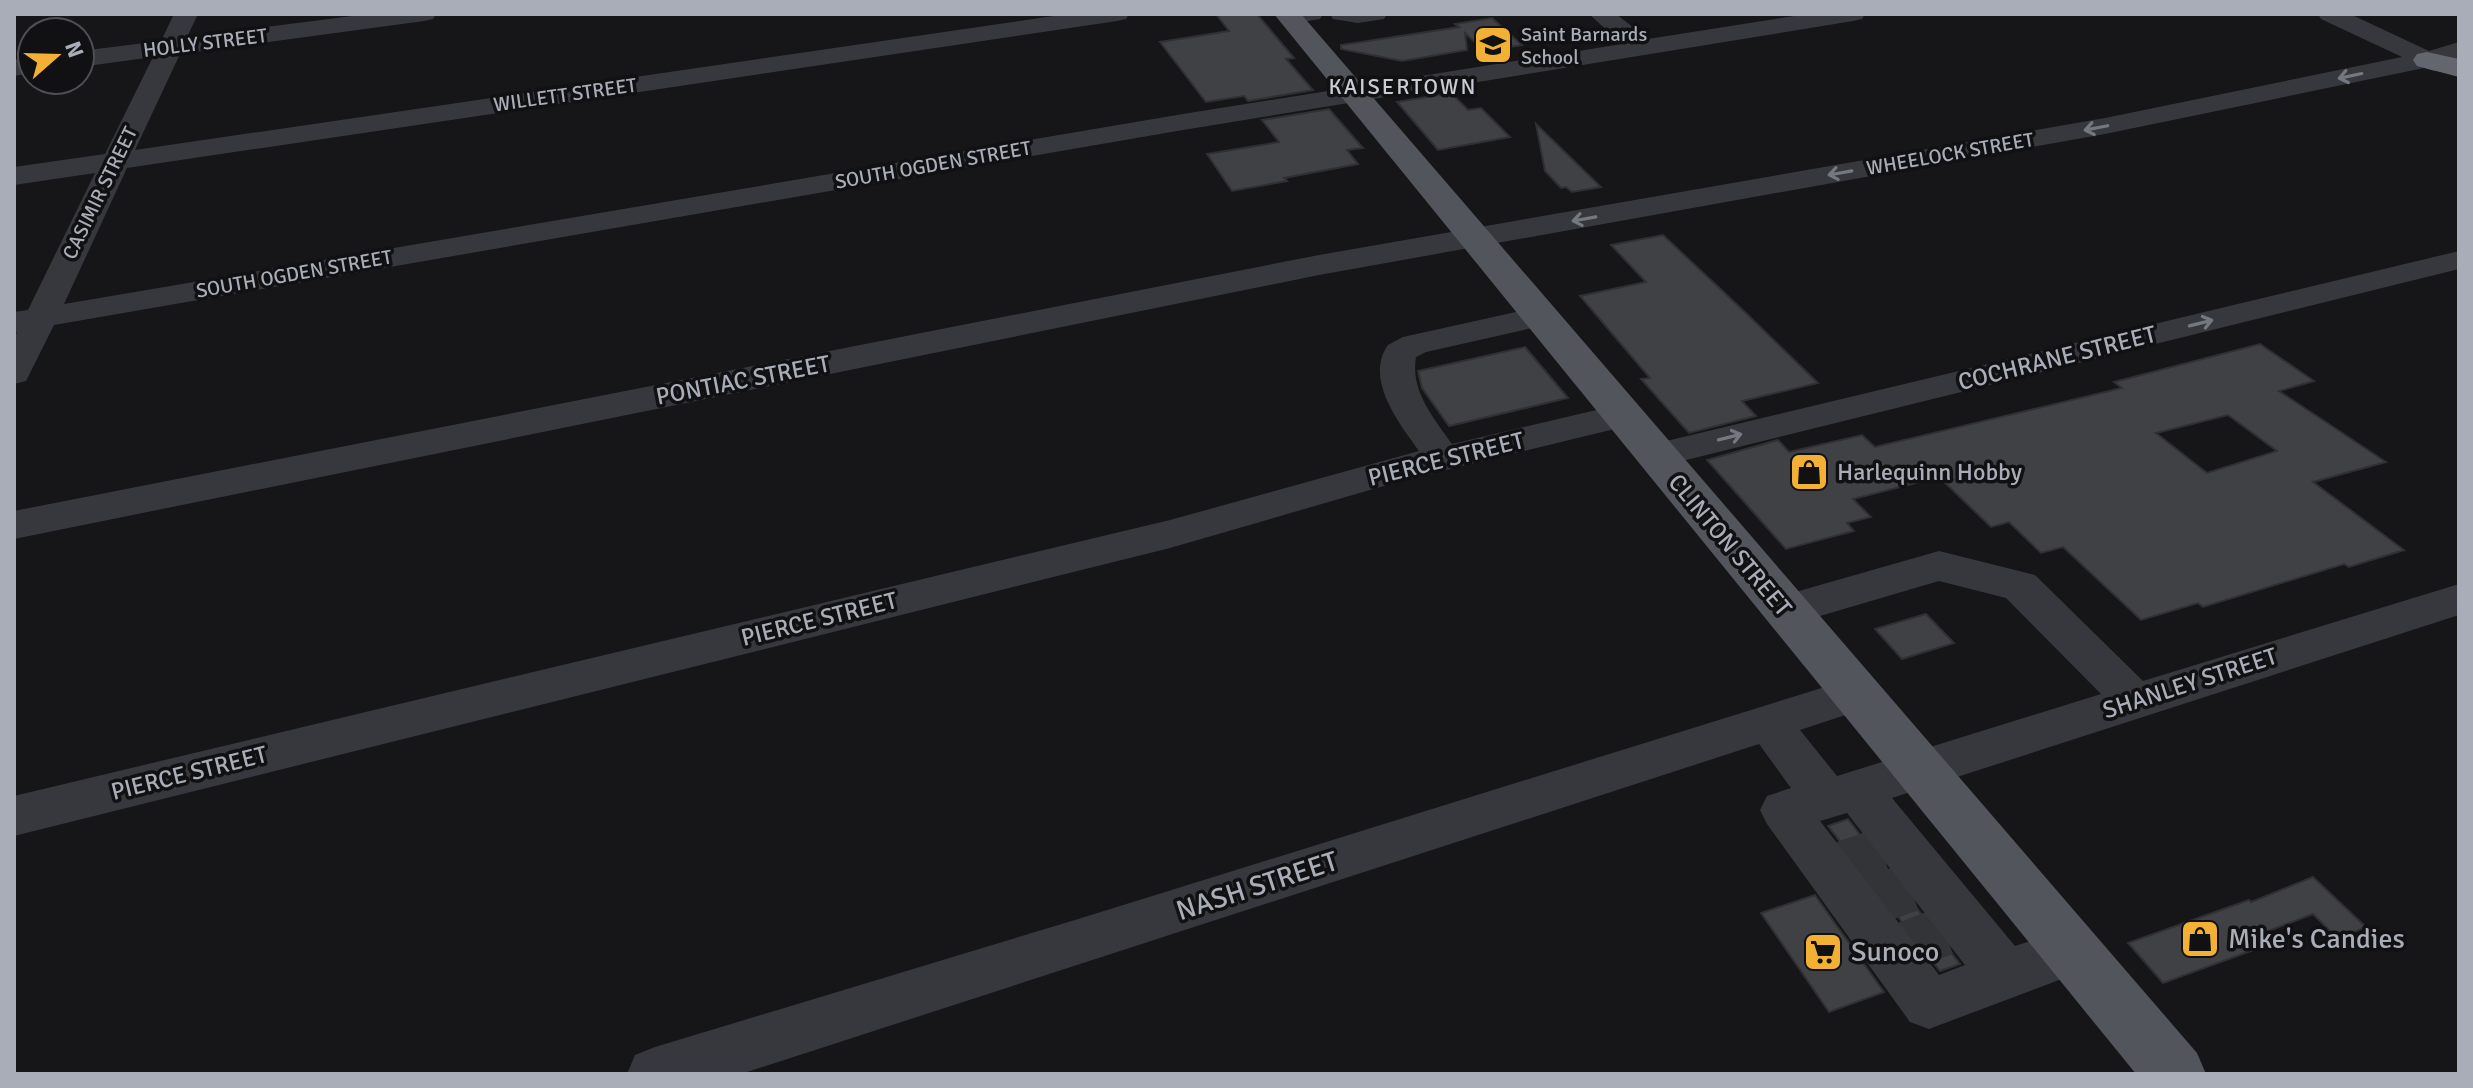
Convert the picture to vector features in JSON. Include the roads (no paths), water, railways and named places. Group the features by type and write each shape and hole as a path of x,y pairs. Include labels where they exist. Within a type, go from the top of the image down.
{"highway":[{"path":"2427,60 2459,68"}],"main road":[{"name":"CLINTON STREET","path":"1296,15 1354,95 1472,239 2175,1074"}],"street":[{"name":"CASIMIR STREET","path":"14,373 27,319 115,161 186,14"},
{"name":"HOLLY STREET","path":"96,57 424,14"},
{"name":"WILLETT STREET","path":"14,176 1117,14"},
{"path":"1342,14 1375,14"},
{"path":"1601,14 1643,48"},
{"name":"SOUTH OGDEN STREET","path":"27,319 1853,14"},
{"path":"2330,14 2459,75"},
{"name":"WHEELOCK STREET","path":"1472,239 2105,126 2427,60 2459,50"},
{"name":"PONTIAC STREET","path":"14,525 1319,265 1472,239"},
{"name":"COCHRANE STREET","path":"1654,456 2459,260"},
{"path":"1443,459 1400,389 1395,367 1400,352 1415,344 1538,317"},
{"name":"PIERCE STREET","path":"14,816 1170,534 1443,459 1622,416"},
{"path":"1786,610 1939,566 2020,586 2135,701"},
{"name":"SHANLEY STREET","path":"1878,876 1784,810 2459,599"},
{"name":"NASH STREET","path":"655,1074 1090,939 1857,694"},
{"path":"1768,722 1842,794 1878,876 1926,938 2005,974"},
{"path":"1878,876 1926,938 1929,1004 2073,951"}],"tunnel":[{"path":"1845,865 1882,852"},
{"path":"1872,901 1910,887"},
{"path":"1906,946 1944,931"}],"place":[{"name":"Saint Barnards School","path":"1493,45"},
{"name":"Harlequinn Hobby","path":"1809,472"},
{"name":"Mike's Candies","path":"2200,939"},
{"name":"Sunoco","path":"1823,952"}],"district":[{"name":"KAISERTOWN","path":"1403,86"}]}
